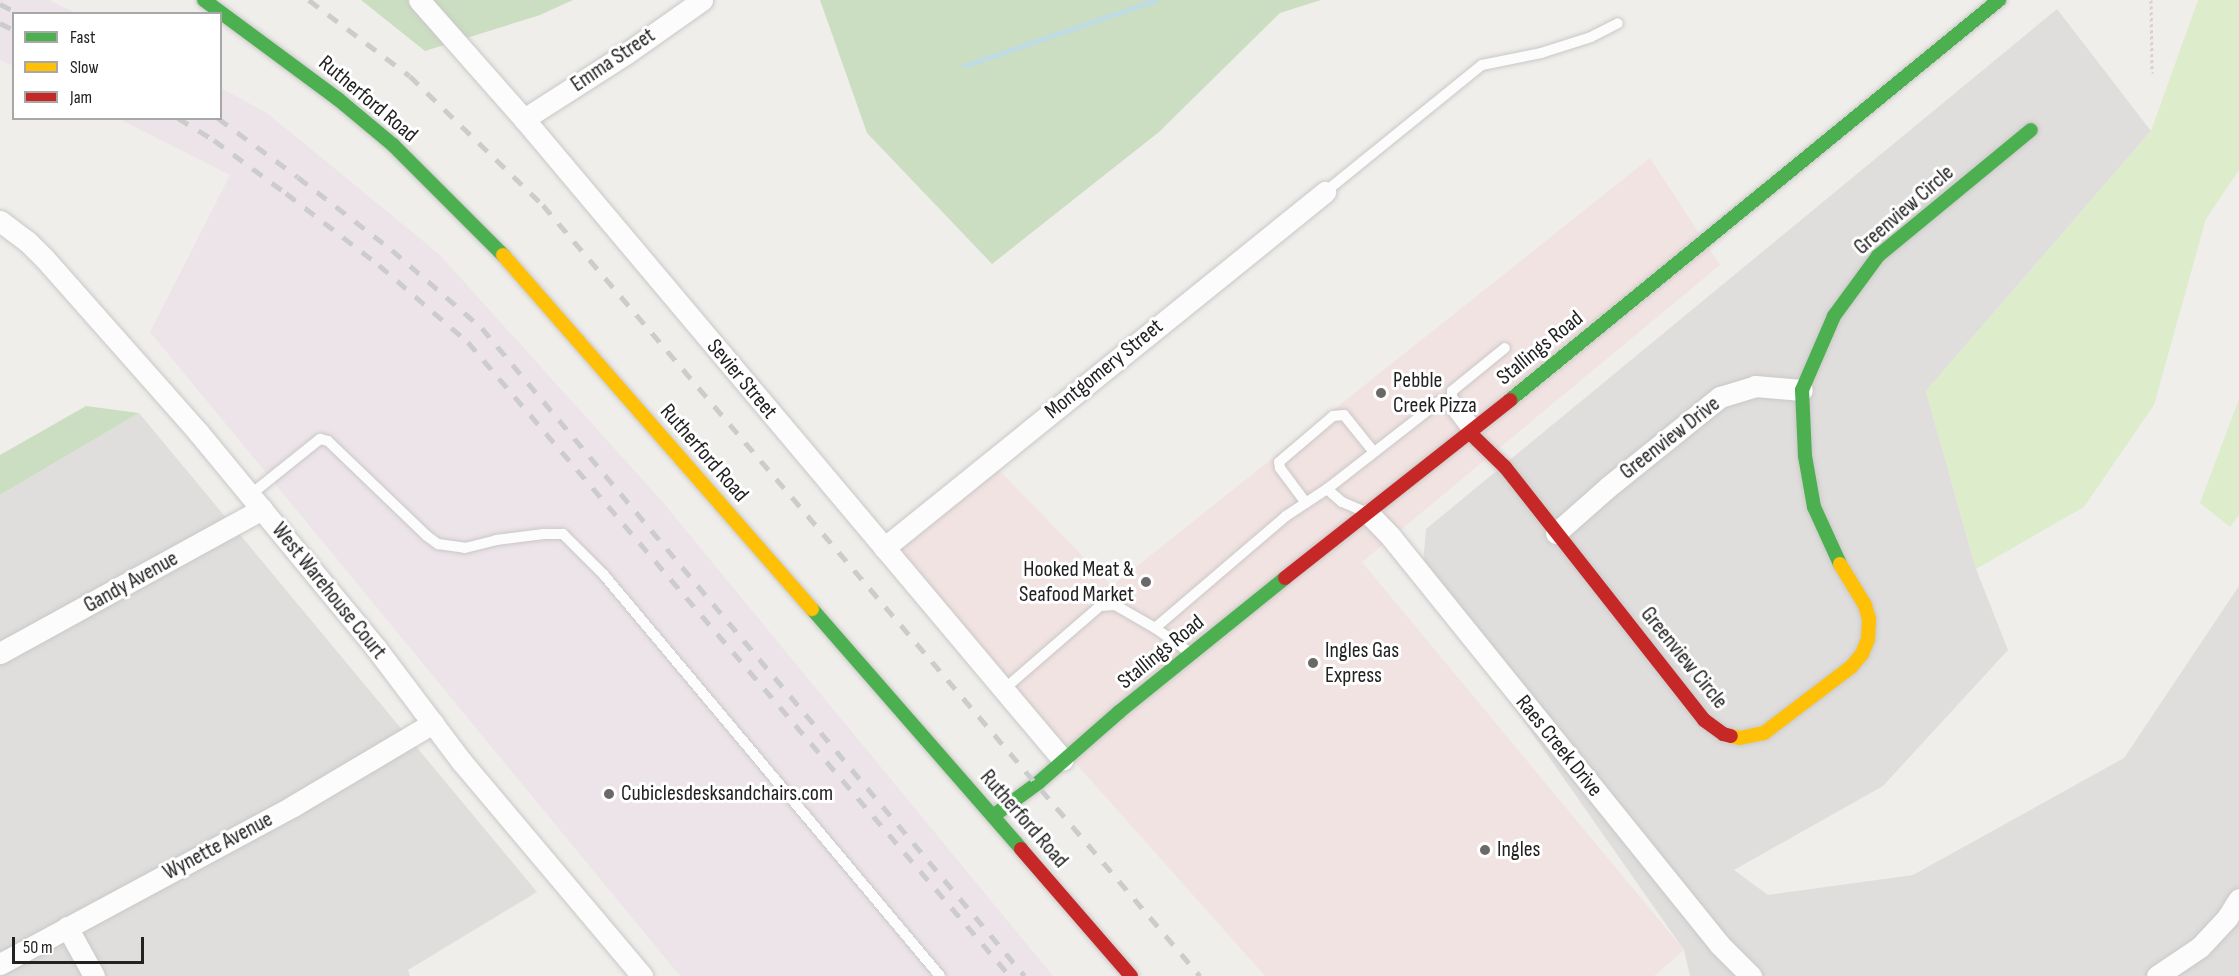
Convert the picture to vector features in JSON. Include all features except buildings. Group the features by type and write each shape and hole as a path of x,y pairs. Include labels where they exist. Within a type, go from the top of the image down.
{"street":[{"name":"Rutherford Road","path":"204,0 220,12"},
{"name":"Sevier Street","path":"419,0 524,119 1063,760"},
{"name":"Emma Street","path":"524,119 702,0"},
{"name":"Stallings Road","path":"993,816 1191,654 1473,430 1999,0"},
{"name":"Rutherford Road","path":"222,13 338,99 458,207 527,280 1131,976"},
{"name":"Greenview Circle","path":"1473,430 1710,726 1723,734 1740,738 1771,730 1851,667 1862,654 1870,627 1865,605 1834,555 1814,507 1805,456 1802,390 1834,316 1866,270 1896,241 2031,130"},
{"name":"Montgomery Street","path":"884,548 1325,192"},
{"name":"West Warehouse Court","path":"0,221 27,241 45,259 256,502 462,762 642,976"},
{"name":"Greenview Drive","path":"1556,533 1608,487 1720,398 1755,386 1802,390"},
{"name":"Gandy Avenue","path":"0,653 256,502"},
{"name":"Raes Creek Drive","path":"1369,514 1391,537 1719,945 1751,976"},
{"name":"Wynette Avenue","path":"0,964 293,806 433,723"},
{"path":"2157,976 2200,947 2227,918 2239,899"},
{"path":"67,927 94,976"}],"lane":[{"path":"1325,192 1482,65 1541,53 1591,37 1618,23"},
{"path":"1473,430 1452,397 1452,391 1505,348"},
{"path":"1155,628 1286,516 1328,489 1440,401 1446,402 1473,430"},
{"path":"1306,503 1280,468 1279,462 1333,416 1344,415 1373,452"},
{"path":"256,502 320,439 328,441 438,544 465,548 496,540 563,534 604,575 940,976"},
{"path":"1328,489 1342,502 1369,514"},
{"path":"1003,690 1100,606 1115,605 1155,628 1191,654"}],"path":[{"path":"2151,0 2152,73"}],"shaded area":[{"path":"0,0 49,0 74,12 12,12 12,66 0,60"},
{"path":"2057,9 2151,131 1926,391 1976,569 2008,650 1883,786 1734,870 1768,895 1913,875 2124,758 2239,586 2239,976 1690,976 1684,950 1422,576 1426,529"},
{"path":"222,89 267,113 439,254 661,500 1053,976 680,976 150,332 230,175 121,120 222,120"},
{"path":"1650,158 1720,265 1362,562 1684,950 1654,976 1265,976 884,548 990,461 1112,586"},
{"path":"139,413 537,892 408,970 410,976 0,976 0,495"}],"green space":[{"path":"361,0 573,0 540,15 425,51"},
{"path":"820,0 1321,0 1280,13 1159,132 992,264 867,133"},
{"path":"2198,0 2239,0 2239,170 2206,219 2154,405 2084,507 1976,569 1926,391 2151,131"},
{"path":"2239,399 2239,515 2230,527 2200,503"},
{"path":"86,406 139,413 0,495 0,455"}],"waterway":[{"path":"964,66 1156,0"}],"railway":[{"path":"309,0 410,76 543,205 1200,976"},
{"path":"0,4 16,12"},
{"path":"0,23 12,29"},
{"path":"181,120 214,140 379,265 468,342 1010,976"},
{"path":"221,120 392,250 482,328 1025,976"}],"traffic: fast":[{"path":"204,0 220,12"},
{"path":"1510,400 1999,0"},
{"path":"222,13 338,99 393,145 503,255"},
{"path":"1840,564 1814,507 1805,456 1802,390 1834,316 1878,256 2031,130"},
{"path":"993,816 1038,783 1119,712 1285,578"},
{"path":"812,609 1021,849"}],"traffic: slow":[{"path":"503,255 812,609"},
{"path":"1731,736 1740,738 1764,733 1851,667 1862,654 1868,639 1869,619 1865,605 1840,564"}],"traffic: jam":[{"path":"1285,578 1510,400"},
{"path":"1470,433 1505,467 1704,720 1723,734 1731,736"},
{"path":"1021,849 1131,976"}],"place":[{"name":"Pebble Creek Pizza","path":"1381,393"},
{"name":"Hooked Meat & Seafood Market","path":"1146,582"},
{"name":"Ingles Gas Express","path":"1313,663"},
{"name":"Cubiclesdesksandchairs.com","path":"609,794"},
{"name":"Ingles","path":"1485,850"}]}
